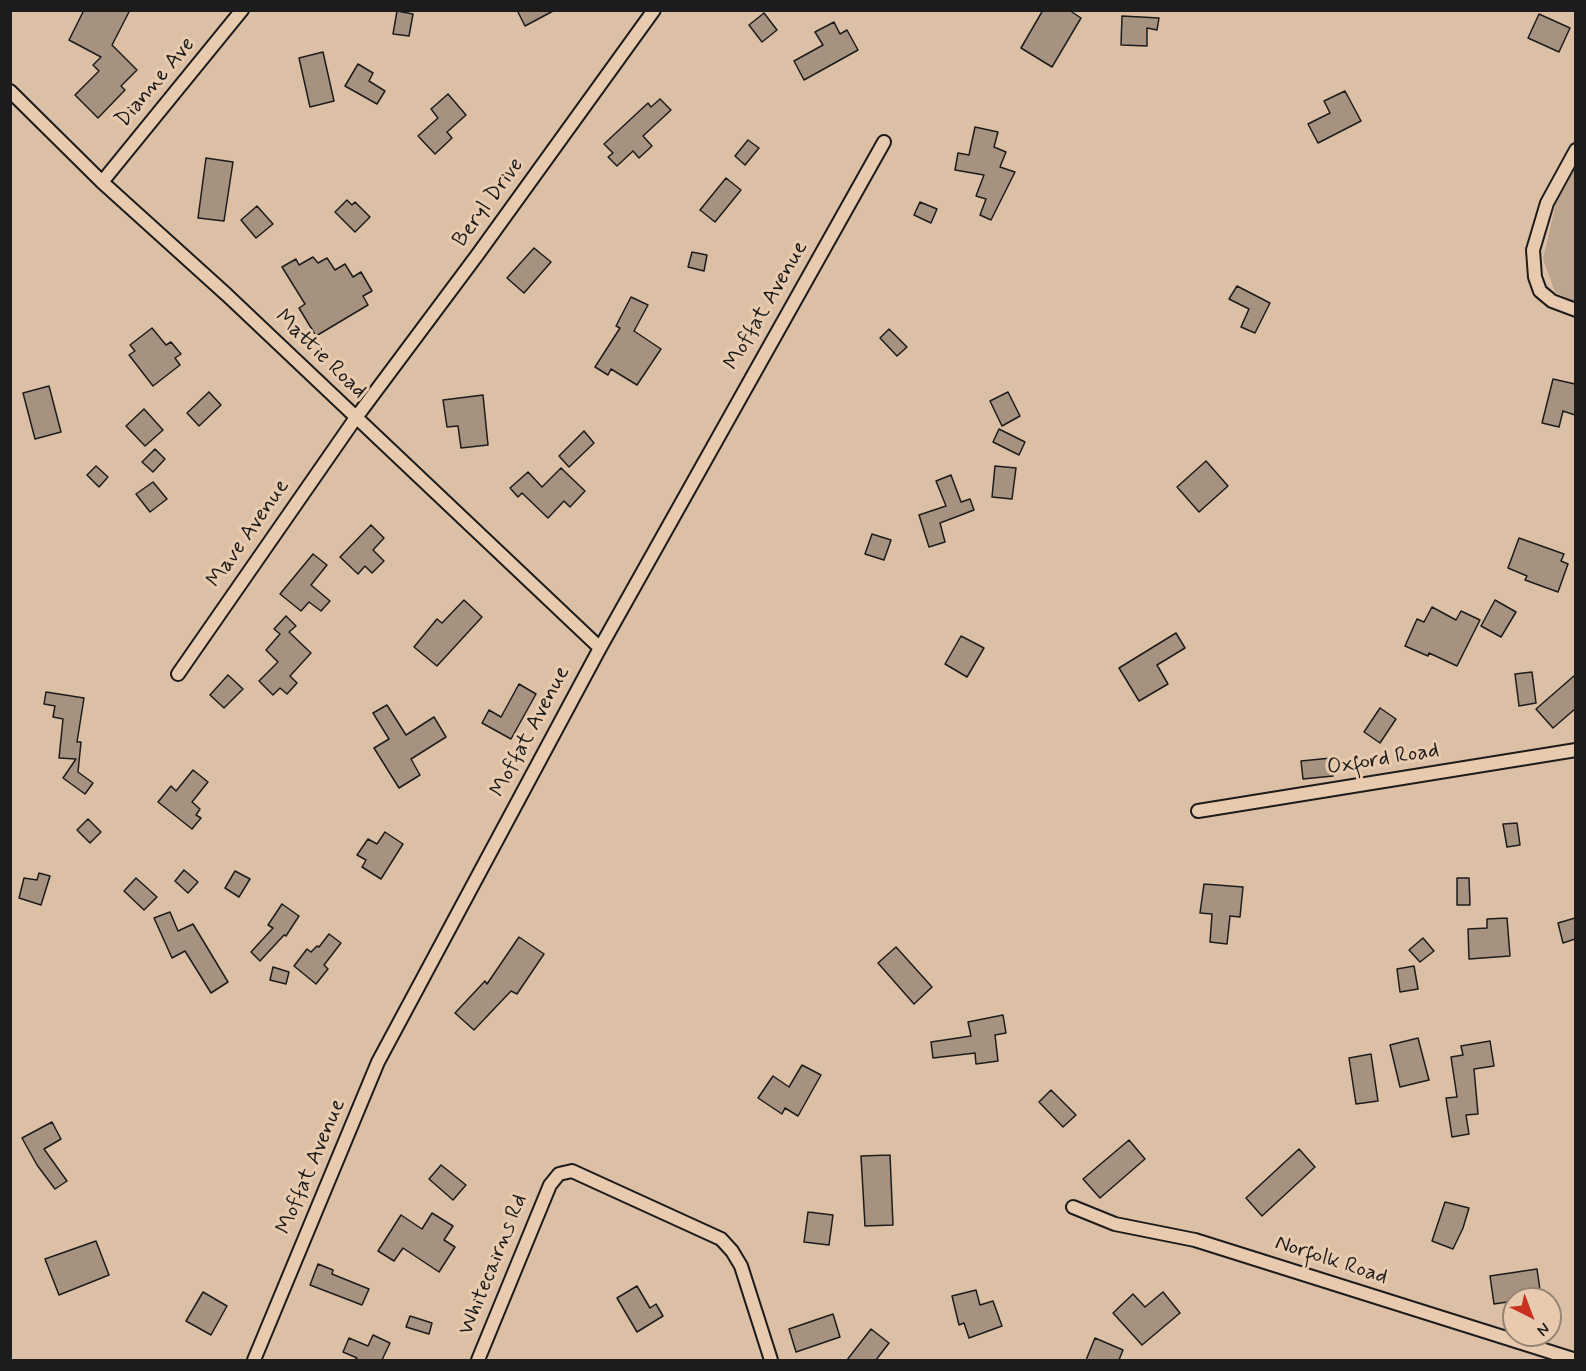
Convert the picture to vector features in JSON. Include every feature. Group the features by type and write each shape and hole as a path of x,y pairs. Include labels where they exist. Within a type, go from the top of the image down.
{"street":[{"name":"Dianne Ave","path":"102,182 242,10"},
{"name":"Beryl Drive","path":"355,419 478,254 654,10"},
{"name":"Mattie Road","path":"10,91 102,182 227,295 355,419 600,648"},
{"name":"Moffat Avenue","path":"254,1360 378,1062 600,648 884,142"},
{"path":"1575,150 1547,203 1533,250 1535,277 1540,291 1552,301 1575,310"},
{"name":"Mave Avenue","path":"178,674 355,419"},
{"name":"Oxford Road","path":"1198,811 1575,750"},
{"name":"Whitecairns Rd","path":"478,1360 550,1185 559,1174 572,1171 721,1239 741,1266 771,1360"},
{"name":"Norfolk Road","path":"1073,1207 1115,1224 1194,1240 1575,1360"}],"shaded area":[{"path":"1575,167 1576,302 1555,292 1543,259 1556,202"}],"building":[{"path":"84,10 130,10 112,45 137,70 121,86 125,90 98,118 75,95 99,71 93,65 101,57 69,40"},
{"path":"517,10 555,10 525,26"},
{"path":"1043,10 1069,10 1081,18 1052,67 1021,48"},
{"path":"397,11 413,14 409,36 393,34"},
{"path":"764,13 777,30 762,42 749,25"},
{"path":"1539,14 1570,28 1559,52 1528,38"},
{"path":"1122,16 1159,18 1157,30 1147,28 1147,46 1121,45"},
{"path":"834,22 840,34 847,30 858,50 804,80 794,61 823,45 815,32"},
{"path":"323,52 334,101 310,107 299,58"},
{"path":"358,64 373,73 369,81 385,91 377,104 345,86"},
{"path":"1345,91 1361,121 1318,143 1308,124 1330,113 1324,101"},
{"path":"448,94 466,115 447,132 452,138 435,154 418,136 438,118 431,109"},
{"path":"660,99 671,110 643,136 652,146 639,158 633,151 617,166 608,157 613,153 604,144 648,103 651,107"},
{"path":"975,127 998,132 994,147 1006,152 1000,167 1015,172 991,220 980,215 986,199 976,196 984,175 955,170 958,153 969,155"},
{"path":"748,140 759,148 745,165 735,156"},
{"path":"206,158 233,162 224,221 198,218"},
{"path":"726,178 741,190 715,222 700,210"},
{"path":"347,200 352,205 355,202 370,217 355,232 335,212"},
{"path":"920,202 937,209 931,223 914,215"},
{"path":"257,206 273,224 256,238 241,220"},
{"path":"534,248 551,262 524,293 507,278"},
{"path":"692,252 707,255 704,271 688,267"},
{"path":"313,257 318,263 327,258 335,270 345,264 353,277 361,272 372,291 363,296 368,305 316,336 299,308 305,304 282,267 296,259 299,265"},
{"path":"1237,286 1270,303 1255,333 1241,327 1249,309 1229,299"},
{"path":"631,297 648,305 634,331 661,349 637,385 611,369 608,375 595,367 620,328 616,326"},
{"path":"152,328 166,345 171,342 181,354 175,358 180,365 153,386 129,355 135,351 130,345"},
{"path":"889,329 907,347 897,356 880,338"},
{"path":"1553,379 1575,384 1575,415 1563,411 1559,427 1542,423"},
{"path":"49,386 61,432 35,439 23,393"},
{"path":"209,392 221,405 199,426 187,413"},
{"path":"1008,392 1020,416 1002,426 990,401"},
{"path":"483,395 488,445 461,448 458,426 447,427 443,400"},
{"path":"144,409 163,430 145,446 126,426"},
{"path":"999,429 1025,442 1019,455 993,442"},
{"path":"584,431 594,443 569,467 559,456"},
{"path":"155,449 165,459 153,472 142,462"},
{"path":"1206,461 1228,486 1199,512 1177,487"},
{"path":"96,466 108,477 99,487 87,475"},
{"path":"995,466 1016,468 1012,499 992,497"},
{"path":"561,468 585,491 570,507 564,501 548,518 522,493 518,497 510,488 528,472 542,487"},
{"path":"951,475 961,502 970,499 974,510 940,523 945,542 929,547 919,515 946,506 936,481"},
{"path":"153,482 167,499 150,512 136,494"},
{"path":"371,525 384,538 373,550 384,561 372,573 365,566 358,574 340,557"},
{"path":"872,534 891,540 884,560 865,554"},
{"path":"1519,538 1564,554 1561,561 1568,564 1558,592 1525,580 1527,576 1508,568"},
{"path":"313,554 327,565 311,585 330,601 321,611 309,602 301,611 280,594"},
{"path":"464,600 482,617 437,666 414,647 437,619 442,623"},
{"path":"1495,600 1516,612 1501,637 1481,626"},
{"path":"1432,607 1456,620 1461,611 1480,620 1457,666 1429,653 1428,656 1405,646 1417,619 1424,622"},
{"path":"286,616 296,626 289,632 311,653 290,676 297,683 287,694 280,688 273,695 259,681 278,662 266,650 280,634 274,629"},
{"path":"1176,633 1185,648 1157,665 1168,684 1139,701 1119,668"},
{"path":"961,636 984,648 967,677 945,664"},
{"path":"1532,672 1536,703 1519,706 1515,674"},
{"path":"228,675 243,689 224,708 210,695"},
{"path":"1575,675 1575,709 1553,728 1536,709"},
{"path":"519,684 536,694 511,739 482,723 489,710 501,717"},
{"path":"46,692 84,698 77,742 81,742 78,772 93,783 85,794 63,778 76,759 59,758 63,719 53,717 55,706 44,704"},
{"path":"387,705 406,735 434,717 446,737 411,759 420,775 399,788 374,748 389,739 373,713"},
{"path":"1380,708 1396,719 1380,743 1364,732"},
{"path":"1331,758 1333,776 1303,779 1301,761"},
{"path":"193,770 208,782 192,802 200,809 196,815 201,818 192,829 158,802 171,786 176,791"},
{"path":"88,819 101,832 90,843 77,830"},
{"path":"1517,823 1520,845 1507,847 1503,824"},
{"path":"385,832 403,844 381,879 362,867 366,860 357,855 368,839 377,844"},
{"path":"184,870 198,882 188,893 175,881"},
{"path":"235,871 250,879 239,897 225,888"},
{"path":"39,873 50,876 41,905 19,898 24,878 37,880"},
{"path":"136,878 157,897 144,910 124,891"},
{"path":"1457,878 1469,878 1470,905 1457,905"},
{"path":"1204,884 1243,887 1240,917 1230,916 1227,944 1210,942 1212,914 1200,913"},
{"path":"282,904 299,916 286,936 284,935 260,961 251,952 273,928 268,925"},
{"path":"170,912 178,931 193,924 228,982 211,993 185,951 172,958 154,918"},
{"path":"1507,918 1510,956 1469,959 1468,929 1487,928 1487,919"},
{"path":"1575,918 1575,939 1563,943 1558,923"},
{"path":"329,934 341,943 324,965 328,969 316,984 294,966 307,949 311,952 317,946 319,947"},
{"path":"519,937 544,954 517,994 511,991 474,1030 455,1013 485,981 487,984"},
{"path":"1423,938 1434,951 1420,962 1409,950"},
{"path":"896,947 932,987 914,1004 878,963"},
{"path":"1414,966 1418,989 1400,992 1397,969"},
{"path":"273,967 289,972 286,984 270,980"},
{"path":"1003,1015 1006,1033 995,1035 998,1061 976,1064 975,1053 933,1058 931,1042 971,1036 968,1022"},
{"path":"1418,1038 1429,1080 1400,1087 1390,1045"},
{"path":"1490,1041 1494,1066 1474,1069 1478,1114 1466,1115 1469,1134 1452,1137 1446,1098 1457,1097 1451,1057 1463,1055 1461,1046"},
{"path":"1371,1054 1378,1101 1356,1104 1349,1058"},
{"path":"802,1065 821,1075 798,1116 785,1108 782,1114 758,1098 773,1076 789,1087"},
{"path":"1051,1090 1076,1115 1063,1127 1039,1102"},
{"path":"52,1122 61,1139 44,1149 67,1181 55,1189 37,1165 22,1138"},
{"path":"1129,1140 1145,1159 1100,1198 1083,1179"},
{"path":"1299,1149 1315,1167 1262,1216 1246,1198"},
{"path":"890,1155 893,1225 865,1226 861,1156"},
{"path":"441,1165 466,1185 453,1200 429,1179"},
{"path":"1445,1202 1469,1208 1453,1249 1432,1241"},
{"path":"808,1212 833,1215 829,1245 804,1242"},
{"path":"432,1213 453,1226 444,1240 455,1247 439,1272 403,1248 394,1261 378,1251 401,1215 422,1229"},
{"path":"96,1241 109,1275 59,1295 45,1259"},
{"path":"318,1264 333,1270 332,1274 369,1289 362,1305 310,1285"},
{"path":"1537,1269 1540,1287 1502,1287 1502,1303 1494,1304 1490,1276"},
{"path":"637,1286 650,1308 656,1304 663,1316 637,1332 617,1298"},
{"path":"976,1290 980,1305 993,1301 1002,1326 969,1338 964,1323 959,1325 952,1296"},
{"path":"203,1292 227,1306 211,1335 186,1321"},
{"path":"1163,1292 1180,1313 1142,1345 1113,1313 1133,1294 1145,1307"},
{"path":"833,1314 840,1337 796,1352 789,1329"},
{"path":"410,1316 432,1323 429,1334 406,1327"},
{"path":"871,1329 889,1343 876,1360 847,1360"},
{"path":"373,1335 390,1343 382,1360 355,1360 357,1358 343,1352 349,1338 368,1346"},
{"path":"1095,1338 1123,1350 1119,1360 1086,1360"}]}
